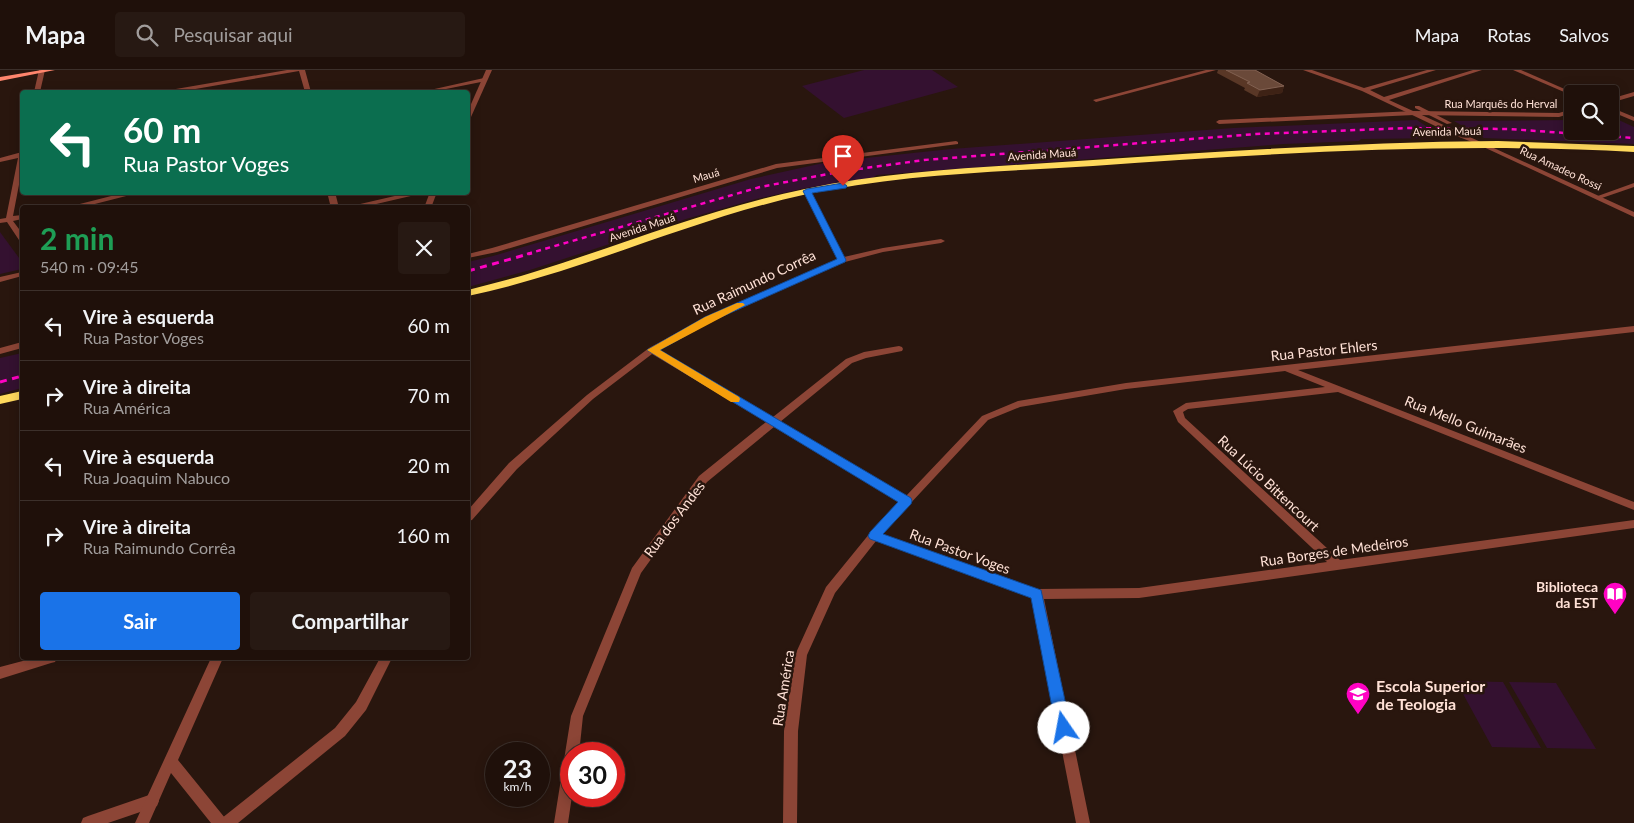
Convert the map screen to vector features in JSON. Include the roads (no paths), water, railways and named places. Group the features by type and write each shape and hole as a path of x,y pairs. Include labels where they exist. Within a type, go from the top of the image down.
{"main road":[{"path":"0,75 30,70"},
{"path":"0,79 52,70"},
{"name":"Avenida Mauá","path":"470,292 534,276 742,207 807,191 896,178 1246,152 1478,142 1634,149"},
{"path":"0,400 20,395"}],"street":[{"path":"182,90 297,70"},
{"path":"302,70 307,90"},
{"path":"470,112 489,70"},
{"path":"1096,100 1213,70"},
{"path":"1306,70 1364,90 1456,134 1478,142"},
{"path":"1320,70 1394,96 1469,134 1478,142"},
{"path":"1364,90 1433,70"},
{"path":"1385,99 1478,70"},
{"path":"1516,70 1564,90"},
{"path":"37,90 42,71"},
{"path":"434,90 484,80"},
{"path":"1619,98 1634,94"},
{"name":"Rua Marquês do Herval","path":"1430,113 1559,115 1564,113"},
{"name":"Avenida Mauá","path":"1219,122 1430,113"},
{"path":"1619,113 1634,119"},
{"name":"Rua Amadeo Rossi","path":"1478,142 1634,215"},
{"name":"Mauá","path":"470,256 776,166 807,160 956,143"},
{"path":"0,160 20,155"},
{"path":"20,165 10,220 20,235"},
{"path":"1599,197 1634,186"},
{"path":"807,191 842,260"},
{"path":"80,205 125,195"},
{"path":"361,205 410,195"},
{"path":"0,221 20,218"},
{"name":"Rua Raimundo Corrêa","path":"470,515 512,466 590,396 652,350 709,319 842,260 883,250 940,241"},
{"path":"0,280 20,275"},
{"name":"Rua Pastor Ehlers","path":"1018,404 1126,386 1634,329"},
{"path":"0,351 20,346"},
{"name":"Rua dos Andes","path":"574,742 578,716 636,571 703,479 849,361 864,355 899,349"},
{"path":"652,350 906,501"},
{"name":"Rua Mello Guimarães","path":"1287,368 1634,506"},
{"name":"Rua Lúcio Bittencourt","path":"1338,566 1181,420 1178,411 1186,406 1339,389"},
{"name":"Rua América","path":"790,823 791,731 801,655 830,590 874,536 985,418 1018,404"},
{"name":"Rua Borges de Medeiros","path":"1036,594 1139,593 1634,524"},
{"name":"Rua Pastor Voges","path":"874,536 1036,594"},
{"path":"1036,594 1083,823"},
{"path":"0,672 44,660"},
{"path":"142,823 216,660"},
{"path":"228,823 340,732 361,706 385,660"},
{"path":"170,762 220,823"},
{"path":"88,823 152,801"},
{"name":"Rua dos Andes","path":"561,823 564,807"}],"railway":[{"path":"527,254 760,187 844,171 924,160 1256,134 1408,128 1509,129 1634,138"},
{"path":"470,270 532,253"},
{"path":"0,382 20,377"}],"place":[{"name":"Biblioteca da EST","path":"1615,615"},
{"name":"Escola Superior de Teologia","path":"1358,715"}]}
